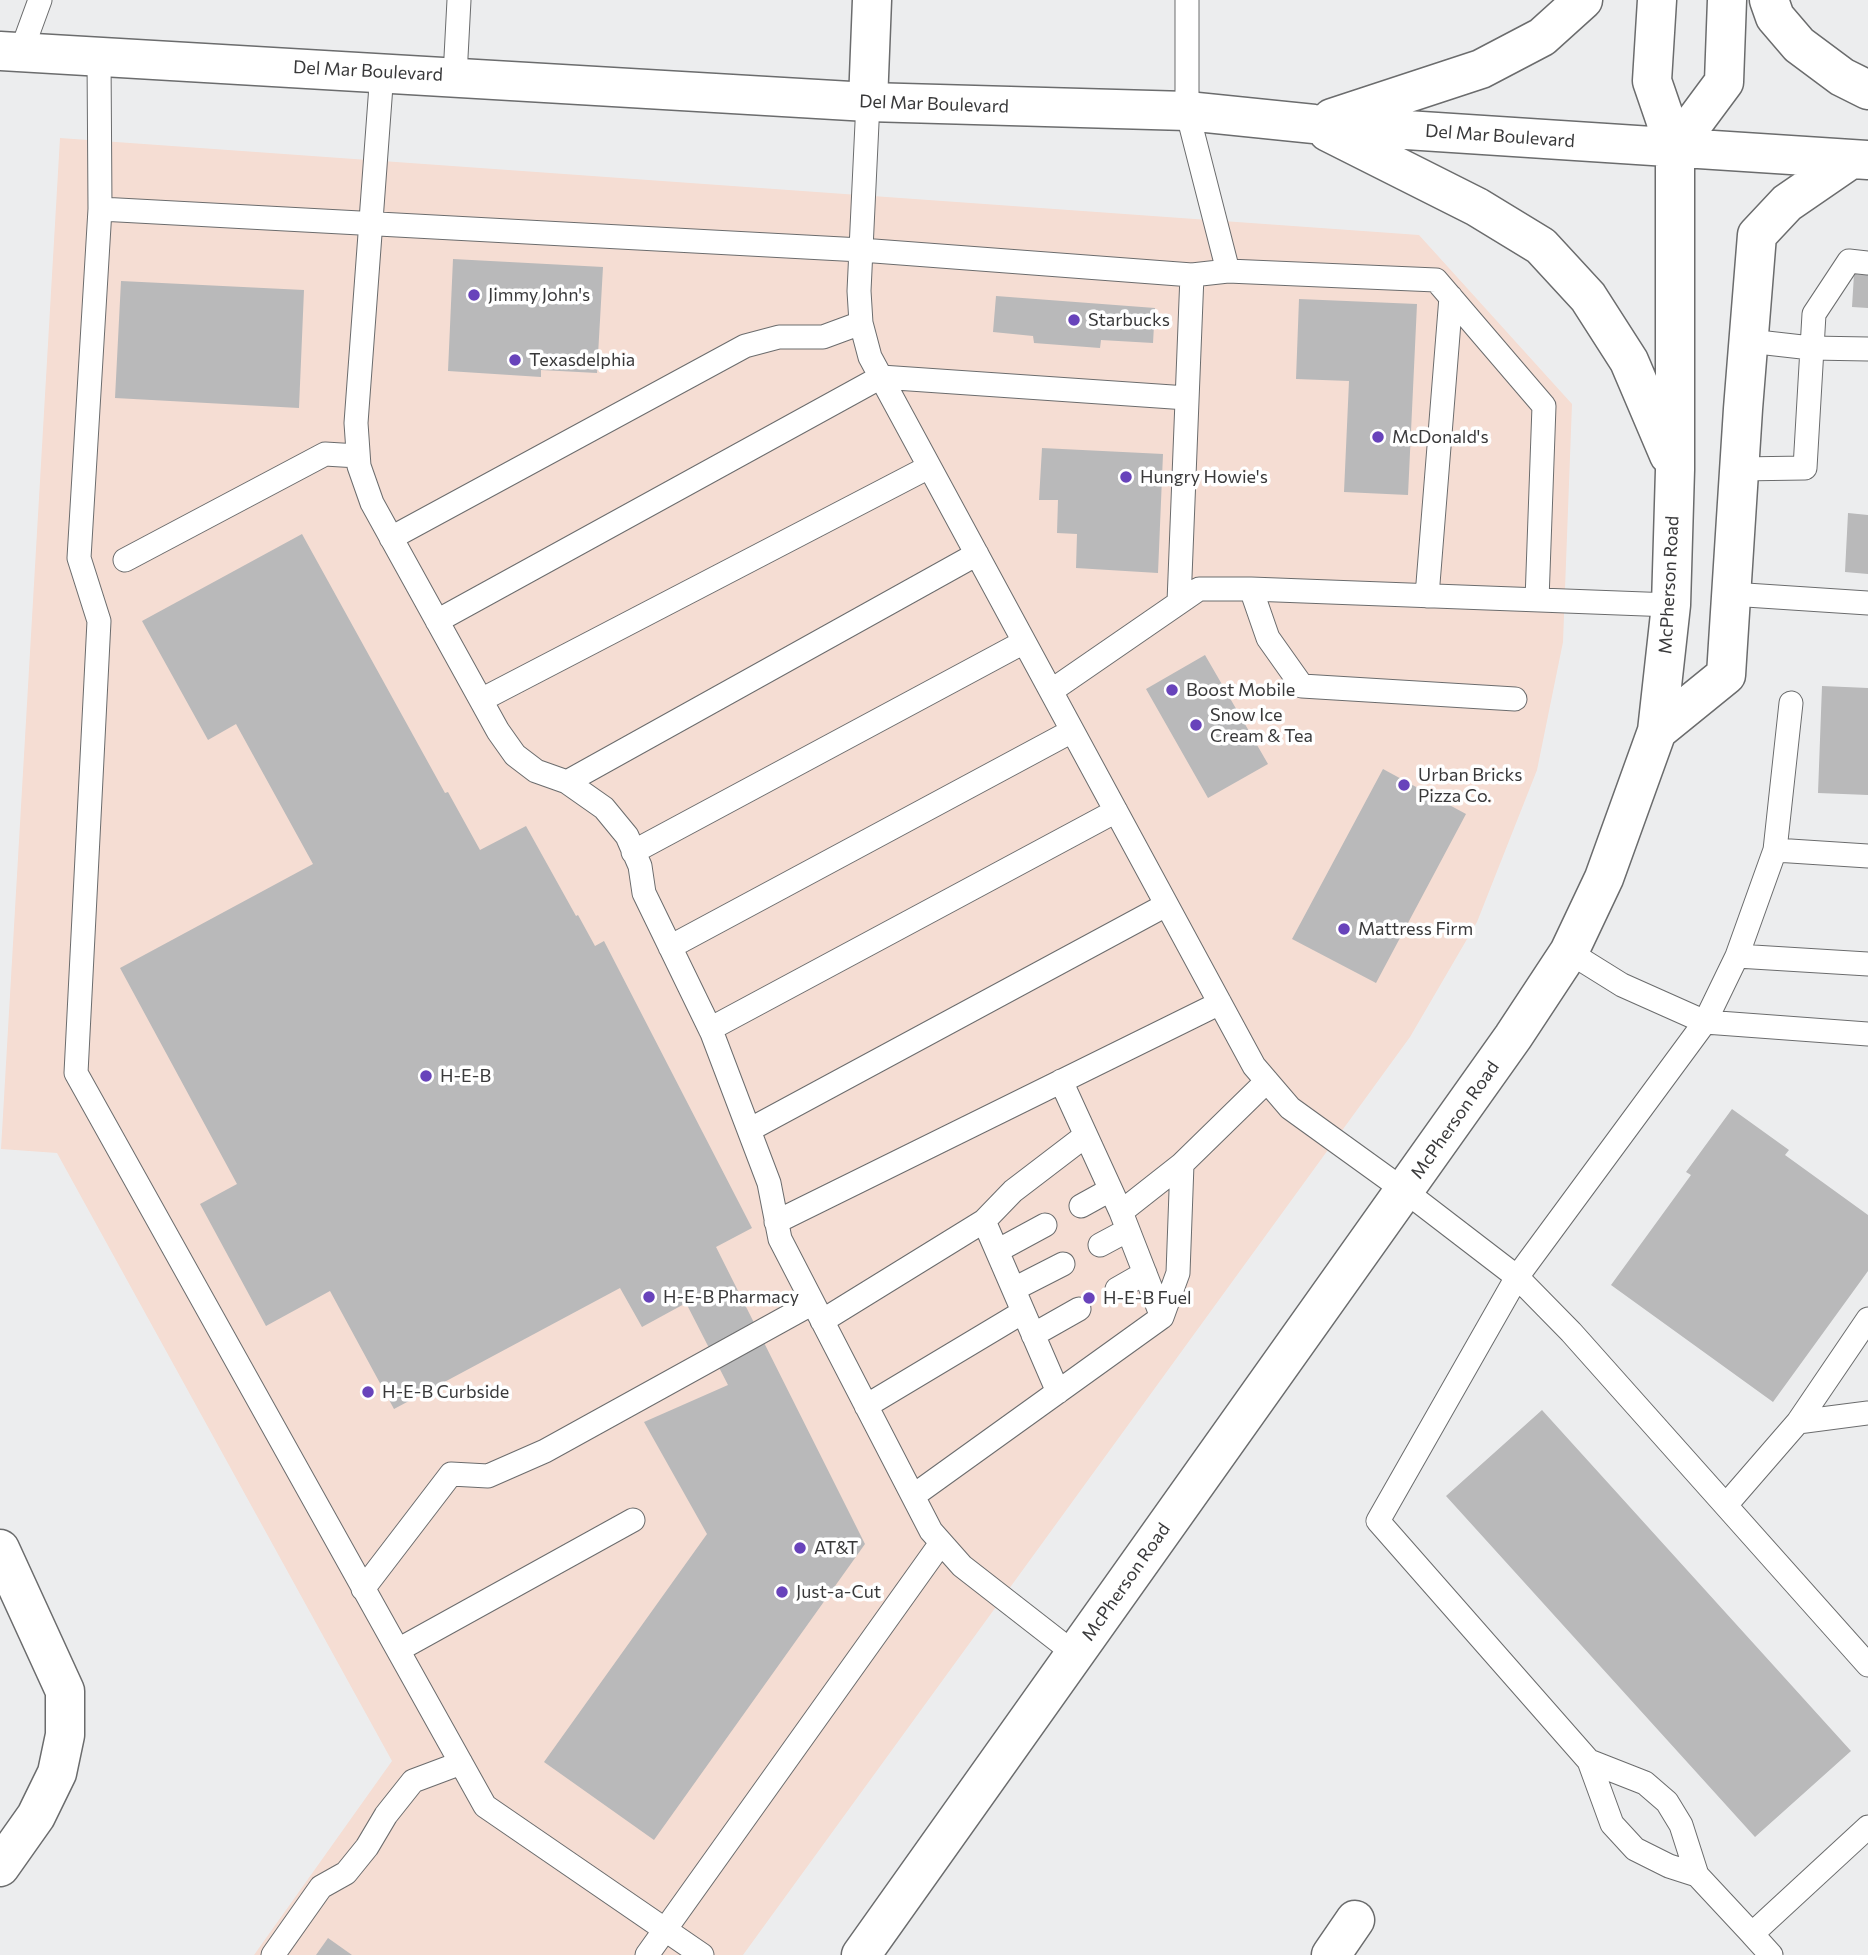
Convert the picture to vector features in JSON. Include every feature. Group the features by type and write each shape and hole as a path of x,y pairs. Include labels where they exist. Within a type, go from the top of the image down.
{"main road":[{"path":"868,102 872,0"},
{"path":"1314,124 1481,69 1542,37 1583,0"},
{"name":"McPherson Road","path":"861,1955 1513,1037 1569,952 1604,878 1657,731 1671,605 1675,470 1675,148 1652,81 1657,0"},
{"path":"1675,148 1724,82 1727,0"},
{"path":"1769,0 1775,17 1799,46 1842,78 1868,90"},
{"name":"Del Mar Boulevard","path":"10,51 868,102 1187,111 1314,124 1859,160"},
{"path":"1314,124 1477,207 1541,246 1588,298 1629,361 1675,470"},
{"path":"1657,731 1726,674 1758,235 1787,203 1859,160"},
{"path":"0,1549 65,1690 65,1735 57,1773 41,1805 0,1867"},
{"path":"1331,1955 1355,1920"}],"lane":[{"path":"10,51 40,0"},
{"path":"455,76 459,0"},
{"path":"1187,0 1187,111 1228,271"},
{"path":"99,56 100,209 79,558 99,621 76,1073 485,1806 702,1955"},
{"path":"382,72 356,423 358,456 372,503 481,700 515,755 536,771 567,782 604,808 627,836 640,866 644,893 710,1028 769,1183 779,1239 931,1531 962,1566 1074,1654"},
{"path":"868,102 859,291 861,323 870,357 1254,1066 1290,1108 1517,1277 1571,1332 1868,1665"},
{"path":"100,209 861,250 1192,275 1228,271 1436,280 1544,406 1537,600"},
{"path":"1739,469 1805,468 1814,314 1849,261 1868,262"},
{"path":"1179,602 1192,275"},
{"path":"1427,596 1451,297"},
{"path":"391,538 745,346 779,337 823,337 861,323"},
{"path":"1749,341 1811,348 1866,345"},
{"path":"437,621 881,377 1187,398"},
{"path":"125,559 325,454 358,456"},
{"path":"481,700 929,467"},
{"path":"567,782 977,554"},
{"path":"1051,691 1199,589 1671,605"},
{"path":"1251,589 1268,638 1302,686 1515,699"},
{"path":"1731,594 1868,603"},
{"path":"634,852 1024,642"},
{"path":"1697,1875 1669,1866 1635,1849 1612,1824 1589,1761 1378,1521 1517,1277 1705,1022 1737,956 1775,850 1791,703"},
{"path":"670,947 1072,731"},
{"path":"710,1028 1116,811"},
{"path":"1775,850 1868,856"},
{"path":"749,1130 1166,905"},
{"path":"1569,952 1622,985 1705,1022 1868,1034"},
{"path":"1737,956 1868,964"},
{"path":"776,1222 1220,1003"},
{"path":"1100,1245 1266,1081"},
{"path":"1061,1082 1124,1221 1163,1317"},
{"path":"363,1589 451,1474 488,1476 545,1451 817,1312 984,1221 1013,1191 1085,1136"},
{"path":"913,1496 1163,1317 1178,1273 1182,1164"},
{"path":"1081,1206 1110,1190"},
{"path":"984,1221 1058,1392"},
{"path":"997,1251 1045,1225"},
{"path":"1013,1289 1063,1264"},
{"path":"1117,1289 1145,1273"},
{"path":"1033,1335 1079,1309"},
{"path":"866,1406 1023,1312"},
{"path":"1726,1504 1798,1422 1868,1319"},
{"path":"1798,1422 1868,1413"},
{"path":"398,1650 633,1520"},
{"path":"647,1955 941,1543"},
{"path":"1589,1761 1646,1783 1667,1802 1681,1825 1697,1875 1771,1955"},
{"path":"274,1955 321,1887 346,1873 413,1781 460,1762"},
{"path":"1752,1934 1868,1827"}],"shaded area":[{"path":"60,138 1419,235 1572,404 1563,642 1537,770 1477,922 1410,1037 743,1955 254,1955 392,1761 57,1153 1,1149"}],"building":[{"path":"453,259 603,267 597,373 541,370 541,377 448,371"},
{"path":"1854,274 1868,275 1868,308 1852,307"},
{"path":"121,281 304,290 299,408 115,398"},
{"name":"Starbucks","path":"996,296 1155,308 1153,343 1101,340 1100,348 1034,343 1033,336 993,332"},
{"name":"McDonald's","path":"1299,299 1417,304 1408,495 1344,492 1349,381 1296,379"},
{"path":"1042,448 1163,454 1158,573 1076,568 1077,534 1057,533 1058,500 1039,500"},
{"path":"1848,513 1868,515 1868,574 1845,572"},
{"name":"H-E-B","path":"302,534 445,793 448,792 480,850 526,826 595,946 604,941 752,1228 716,1247 865,1544 654,1840 544,1762 707,1534 644,1422 728,1385 686,1303 642,1327 620,1288 394,1409 330,1291 266,1326 200,1204 237,1184 120,968 313,864 236,724 208,740 142,621"},
{"path":"1205,655 1268,764 1208,798 1146,689"},
{"path":"1822,686 1868,688 1868,795 1818,793"},
{"path":"1383,769 1466,814 1376,983 1292,939"},
{"path":"1732,1109 1789,1150 1785,1155 1868,1215 1868,1271 1773,1402 1611,1285 1691,1175 1686,1172"},
{"path":"1542,1410 1851,1751 1755,1837 1446,1496"},
{"path":"328,1938 352,1955 316,1955"}],"place":[{"name":"Jimmy John's","path":"474,295"},
{"name":"Starbucks","path":"1074,320"},
{"name":"Texasdelphia","path":"515,360"},
{"name":"McDonald's","path":"1378,437"},
{"name":"Hungry Howie's","path":"1126,477"},
{"name":"Boost Mobile","path":"1172,690"},
{"name":"Snow Ice Cream & Tea","path":"1196,725"},
{"name":"Urban Bricks Pizza Co.","path":"1404,785"},
{"name":"Mattress Firm","path":"1344,929"},
{"name":"H-E-B","path":"426,1076"},
{"name":"H-E-B Pharmacy","path":"649,1297"},
{"name":"H-E-B Fuel","path":"1089,1298"},
{"name":"H-E-B Curbside","path":"368,1392"},
{"name":"AT&T","path":"800,1548"},
{"name":"Just-a-Cut","path":"782,1592"}]}
